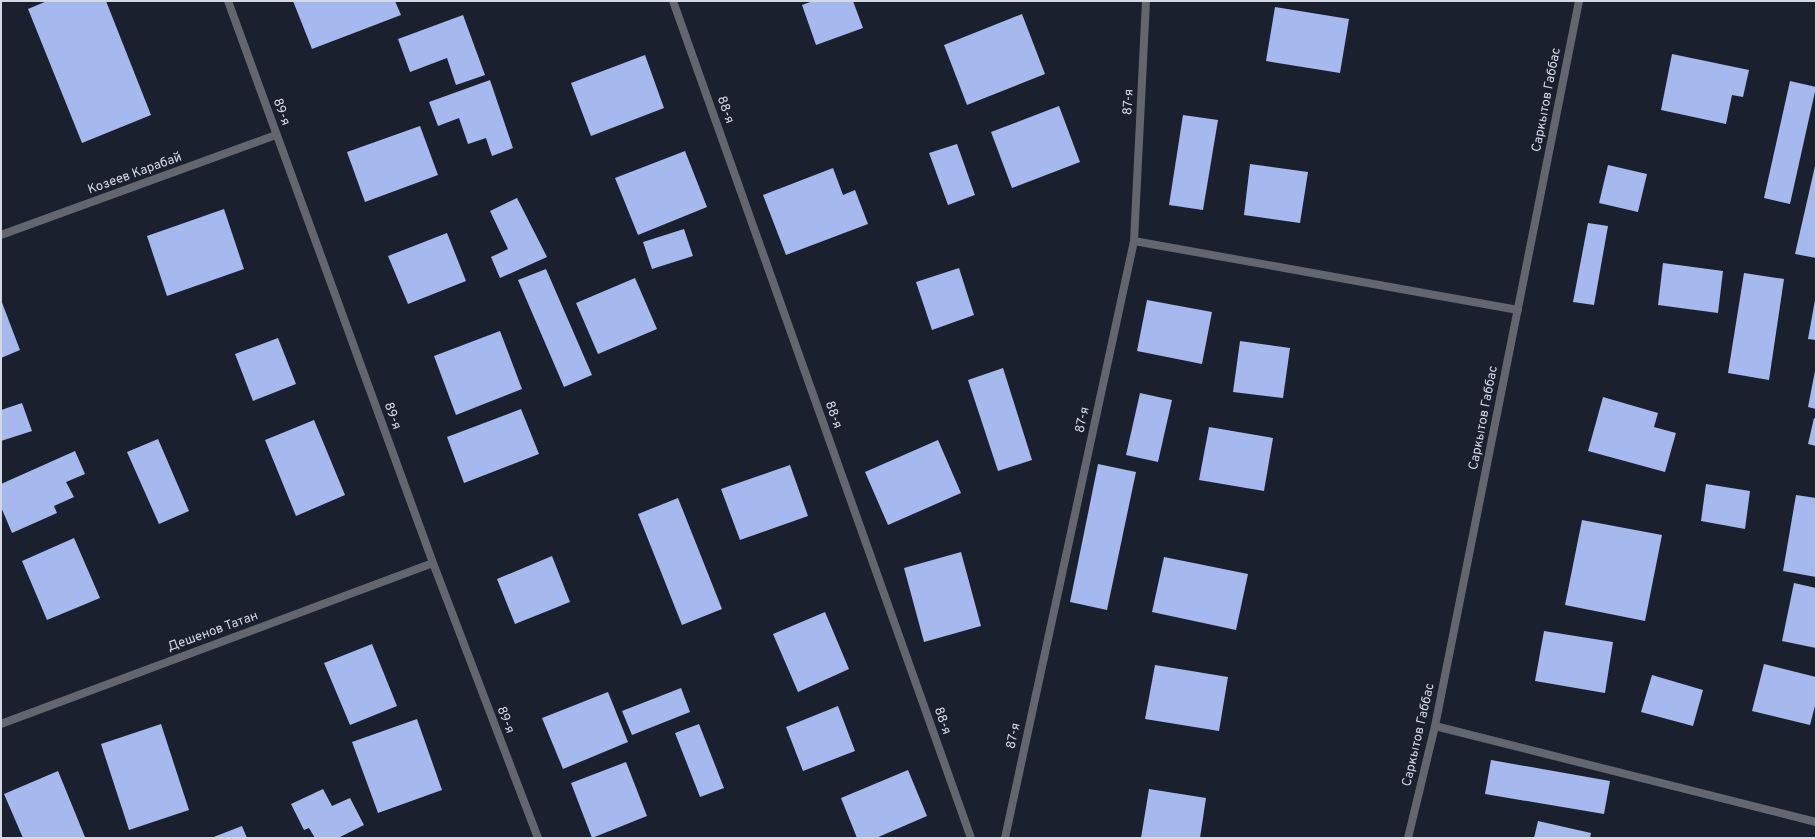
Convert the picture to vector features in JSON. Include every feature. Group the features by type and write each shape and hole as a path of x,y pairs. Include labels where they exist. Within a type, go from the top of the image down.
{"street":[{"name":"89-я","path":"228,1 433,563 538,838"},
{"name":"88-я","path":"673,1 971,838"},
{"name":"87-я","path":"1005,838 1134,241 1146,1"},
{"name":"Саркытов Габбас","path":"1408,838 1435,726 1579,1"},
{"name":"Козеев Карабай","path":"1,235 276,135"},
{"path":"1134,241 1518,310"},
{"name":"Дешенов Татан","path":"1,724 433,563"},
{"path":"1435,726 1816,822"}],"building":[{"path":"47,1 106,1 151,115 82,143 28,9"},
{"path":"293,1 395,1 401,15 312,49"},
{"path":"813,1 853,1 863,28 816,45 802,5"},
{"path":"1275,7 1349,19 1340,73 1266,61"},
{"path":"1022,14 1045,74 967,105 944,45"},
{"path":"463,15 485,75 456,85 447,58 410,72 398,39"},
{"path":"1672,54 1749,70 1743,97 1732,95 1726,124 1661,110"},
{"path":"645,55 664,108 591,136 571,83"},
{"path":"490,80 513,148 492,156 486,138 468,144 459,118 438,126 429,102"},
{"path":"1790,81 1816,87 1790,204 1764,198"},
{"path":"1059,106 1080,162 1012,188 991,132"},
{"path":"1183,115 1218,120 1203,210 1169,205"},
{"path":"420,126 438,175 365,202 347,152"},
{"path":"957,144 975,195 948,205 929,153"},
{"path":"685,151 707,207 638,235 615,178"},
{"path":"1250,164 1308,172 1300,223 1244,215"},
{"path":"1608,165 1647,174 1638,212 1599,203"},
{"path":"1816,166 1816,258 1795,254"},
{"path":"833,168 843,195 855,190 868,224 786,255 763,195"},
{"path":"517,198 547,257 500,278 491,257 508,249 490,211"},
{"path":"224,209 244,269 167,296 147,236"},
{"path":"1588,223 1608,226 1594,305 1573,302"},
{"path":"684,229 693,256 652,269 643,242"},
{"path":"447,233 466,281 408,304 388,256"},
{"path":"1663,263 1723,271 1718,313 1658,305"},
{"path":"959,268 974,315 932,330 916,282"},
{"path":"546,269 592,375 564,387 518,280"},
{"path":"1744,273 1784,279 1769,380 1728,373"},
{"path":"635,278 657,329 598,354 576,303"},
{"path":"1,300 20,350 1,358"},
{"path":"1147,300 1212,312 1202,364 1137,351"},
{"path":"1816,300 1816,340 1808,339"},
{"path":"500,331 522,389 456,415 434,356"},
{"path":"278,338 296,384 253,401 235,354"},
{"path":"1240,341 1290,348 1283,398 1233,392"},
{"path":"1003,368 1032,460 998,471 968,380"},
{"path":"1815,371 1816,372 1816,409 1808,407"},
{"path":"1140,393 1172,400 1158,462 1126,455"},
{"path":"1603,397 1658,413 1654,427 1676,433 1665,472 1588,451"},
{"path":"22,403 32,431 1,441 1,410"},
{"path":"521,409 539,454 464,483 447,437"},
{"path":"1814,418 1816,419 1816,446 1808,444"},
{"path":"314,420 345,495 296,516 265,440"},
{"path":"1209,427 1273,438 1264,491 1199,480"},
{"path":"158,439 189,511 159,524 127,452"},
{"path":"938,440 961,493 888,525 865,472"},
{"path":"75,451 85,474 66,482 74,497 54,506 57,513 12,533 1,507 1,484"},
{"path":"1098,464 1136,472 1107,610 1070,602"},
{"path":"790,465 808,516 740,540 721,489"},
{"path":"1706,484 1750,491 1745,529 1701,521"},
{"path":"1796,495 1816,498 1816,577 1783,571"},
{"path":"678,498 722,609 682,625 638,514"},
{"path":"1582,520 1662,535 1645,621 1565,605"},
{"path":"74,538 100,598 47,620 22,561"},
{"path":"961,552 981,626 924,642 904,568"},
{"path":"552,556 570,602 515,624 497,579"},
{"path":"1164,557 1248,574 1236,630 1152,612"},
{"path":"1794,583 1816,588 1816,648 1782,641"},
{"path":"825,612 849,669 798,692 773,634"},
{"path":"1544,631 1613,642 1605,693 1535,681"},
{"path":"372,644 397,706 350,725 324,663"},
{"path":"1764,664 1816,677 1816,702 1810,725 1752,711"},
{"path":"1155,665 1228,677 1219,731 1145,719"},
{"path":"1652,675 1703,690 1693,726 1641,712"},
{"path":"681,688 690,712 632,735 622,711"},
{"path":"608,692 628,742 563,769 542,718"},
{"path":"838,706 855,751 803,771 786,727"},
{"path":"417,719 442,790 378,813 352,742"},
{"path":"161,724 189,810 129,830 101,744"},
{"path":"699,724 724,788 700,797 675,733"},
{"path":"1491,760 1610,781 1604,814 1485,794"},
{"path":"626,762 647,816 592,838 571,783"},
{"path":"908,770 927,816 876,838 857,838 841,798"},
{"path":"58,771 85,837 23,838 4,794"},
{"path":"323,789 332,806 350,798 364,825 338,838 315,838 309,828 304,830 291,804"},
{"path":"1149,789 1206,798 1200,838 1141,838"},
{"path":"1538,821 1591,833 1590,838 1534,838"},
{"path":"242,826 247,838 211,838"}]}
